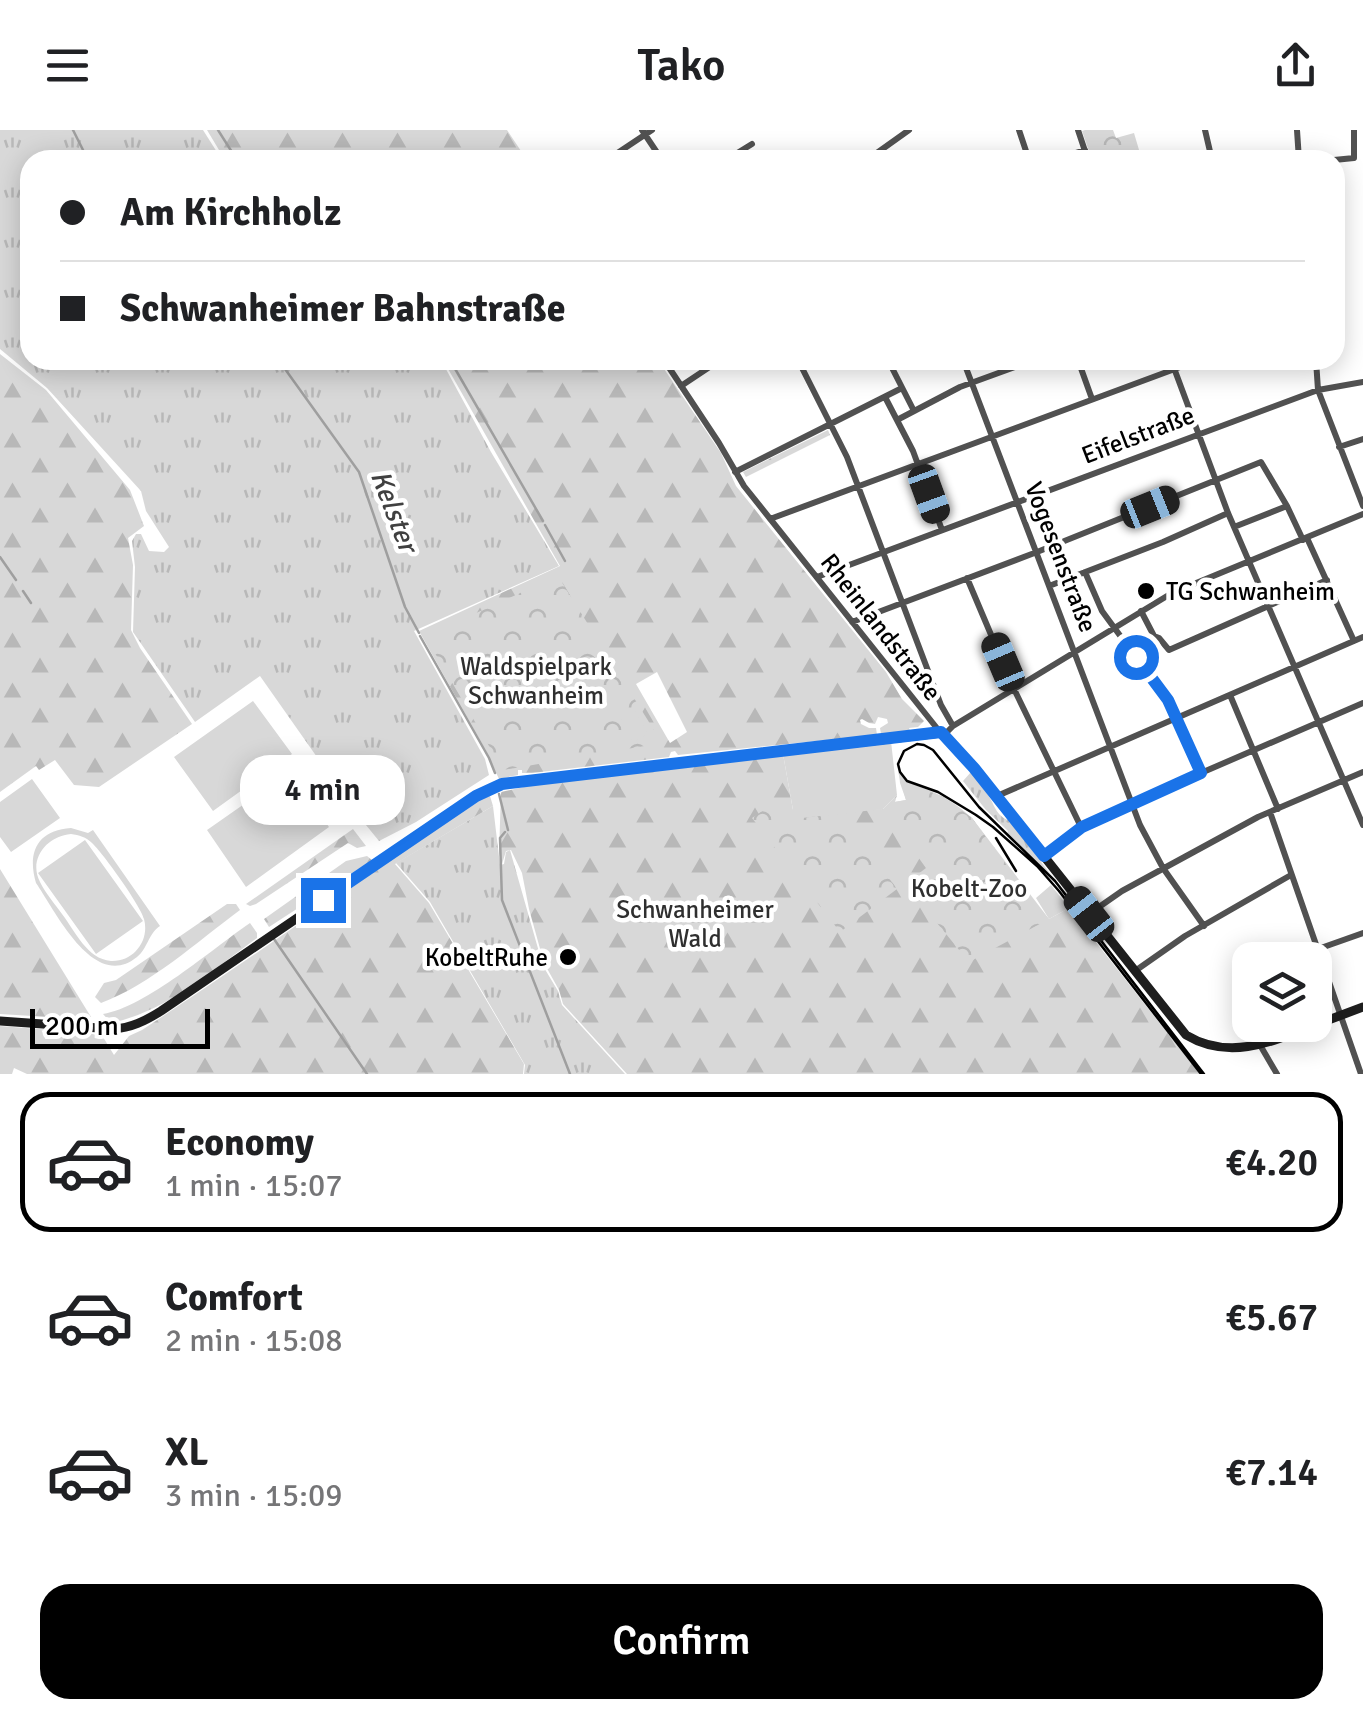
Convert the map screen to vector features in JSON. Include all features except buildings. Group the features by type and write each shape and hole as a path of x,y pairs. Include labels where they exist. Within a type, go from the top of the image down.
{"street":[{"path":"881,150 909,130"},
{"path":"1078,130 1084,150"},
{"path":"1345,159 1354,158 1354,130"},
{"path":"621,150 646,132"},
{"path":"742,150 752,144"},
{"name":"Rheinlandstraße","path":"671,370 735,472 770,519 996,796 1175,1025 1191,1038 1216,1048 1247,1048 1268,1042"},
{"path":"681,386 705,370"},
{"path":"804,370 858,485 945,714 953,726"},
{"path":"893,370 914,411"},
{"name":"Vogesenstraße","path":"968,370 1150,847 1204,926"},
{"path":"897,420 1007,370"},
{"path":"1082,370 1092,399"},
{"path":"770,519 1092,399 1159,370"},
{"path":"1175,370 1234,528 1363,825"},
{"path":"1317,370 1318,390 1363,506"},
{"name":"Eifelstraße","path":"816,577 1318,390 1363,382"},
{"path":"735,472 902,388"},
{"path":"885,396 918,463 942,530"},
{"path":"1339,448 1363,439"},
{"path":"852,622 1261,462 1327,580 1354,641"},
{"path":"1234,528 1287,506"},
{"path":"1049,586 1228,512"},
{"path":"0,1021 113,1029 140,1023 476,796 502,784 940,731 1172,593 1363,514"},
{"path":"1085,572 1098,604 1155,680 1201,773"},
{"path":"968,578 1014,689 1082,827"},
{"path":"1141,611 1154,636 1169,650 1327,580"},
{"path":"996,796 1363,637"},
{"path":"1230,695 1253,750 1315,942"},
{"path":"1044,856 1082,827 1363,704"},
{"path":"940,731 945,714"},
{"path":"1089,914 1163,868 1274,811 1363,772"},
{"path":"1134,972 1291,876"},
{"path":"1332,944 1363,933"},
{"path":"1332,991 1360,1074"},
{"name":"Rheinlandstraße","path":"1332,1018 1363,1007"},
{"path":"1260,1045 1276,1074"}],"green space":[{"path":"0,130 203,130 216,150 20,150 20,366 0,349"},
{"path":"207,130 507,130 520,150 219,150"},
{"path":"1113,130 1116,138 1134,133 1139,150 1089,150 1082,131"},
{"path":"0,354 46,390 130,490 144,526 128,538 133,565 131,630 192,724 99,787 74,785 55,760 39,770 36,766 0,792"},
{"path":"25,370 446,370 559,566 414,631 485,759 489,775 379,841 260,676 195,722 133,632 132,541 136,534 141,534 149,551 164,552 169,547 146,511 141,491 47,388"},
{"path":"449,370 665,370 721,453 736,486 886,672 902,699 924,721 909,728 911,733 885,736 880,728 888,723 887,719 878,717 875,724 862,719 861,724 876,728 877,735 678,755 675,751 669,757 532,773 518,770 518,775 499,779 419,631 560,566","holes":["657,672 687,732 670,743 636,684"]},
{"path":"828,430 830,435 746,477 743,472"},
{"name":"Waldspielpark Schwanheim","path":"558,576 662,743 503,770 425,636"},
{"path":"253,701 292,754 213,811 174,757"},
{"path":"634,709 648,734 633,742 620,717"},
{"path":"891,741 897,795 883,809 802,818 793,810 783,754"},
{"name":"Schwanheimer Wald","path":"783,754 793,810 883,809 897,795 895,802 906,800 898,772 910,783 959,807 972,818 1049,919 1069,908 1200,1074 627,1074 563,1004 544,963 522,873 511,850 506,851 502,864 499,853 501,792 542,783"},
{"path":"290,772 329,827 246,887 207,830"},
{"path":"971,772 999,813 1010,821 1051,875 1007,834 963,781"},
{"name":"Kobelt-Zoo","path":"899,773 910,784 941,796 972,818 1049,919 969,962 905,884 926,868 897,828 894,802 906,800"},
{"path":"32,779 60,818 11,852 0,837 0,802"},
{"path":"490,796 493,806 395,864 429,903 524,1064 523,1074 27,1074 14,1068 12,1074 0,1074 0,1026 89,1033 103,1037 114,1055 129,1036 480,799"},
{"path":"780,799 802,818 840,813 897,889 840,932 752,818"},
{"path":"493,806 500,865 510,850 543,966 562,1005 625,1074 524,1074 525,1065 430,902 396,863"},
{"path":"353,829 366,846 357,848 348,843 256,904 246,904"},
{"path":"59,830 93,830 160,926 137,957 121,965 91,957 65,928 36,883 33,862 37,845","holes":["74,834 97,848 144,919 142,942 126,958 111,961 88,950 40,882 36,865 42,850 54,839"]},
{"path":"85,840 143,921 96,954 38,873"},
{"path":"367,856 372,860 269,927 264,919 346,861"},
{"path":"0,869 91,1017 0,1014"},
{"path":"1051,885 1069,908 1049,919 1036,898"},
{"path":"227,904 236,904 240,910 155,974 101,1003 95,997 104,983 116,980"},
{"path":"250,923 257,938 170,1000 111,1023 103,1014 158,989"}],"waterway":[{"name":"Kelster","path":"73,130 83,150"},
{"path":"218,130 231,150"},
{"name":"Kelster","path":"286,370 359,472 405,607 419,633"},
{"path":"456,370 543,521"},
{"path":"545,525 565,561"},
{"path":"0,557 16,580"},
{"path":"23,591 31,603"},
{"name":"Kelster","path":"420,636 495,773"},
{"name":"Kelster","path":"499,794 508,830"},
{"name":"Kelster","path":"505,832 500,838 502,900 570,1074"},
{"path":"274,939 367,1074"}],"tram line":[{"path":"1201,1074 1037,866 976,815 938,792 907,781 898,764 904,751 917,744 933,750 979,807 1055,881 1204,1074"},
{"path":"996,838 1016,871"}],"place":[{"name":"TG Schwanheim","path":"1146,591"},
{"name":"KobeltRuhe","path":"568,957"}],"route":[{"path":"323,900 476,796 502,784 941,732 1044,856 1106,814 1201,773 1168,700 1136,657"}]}
